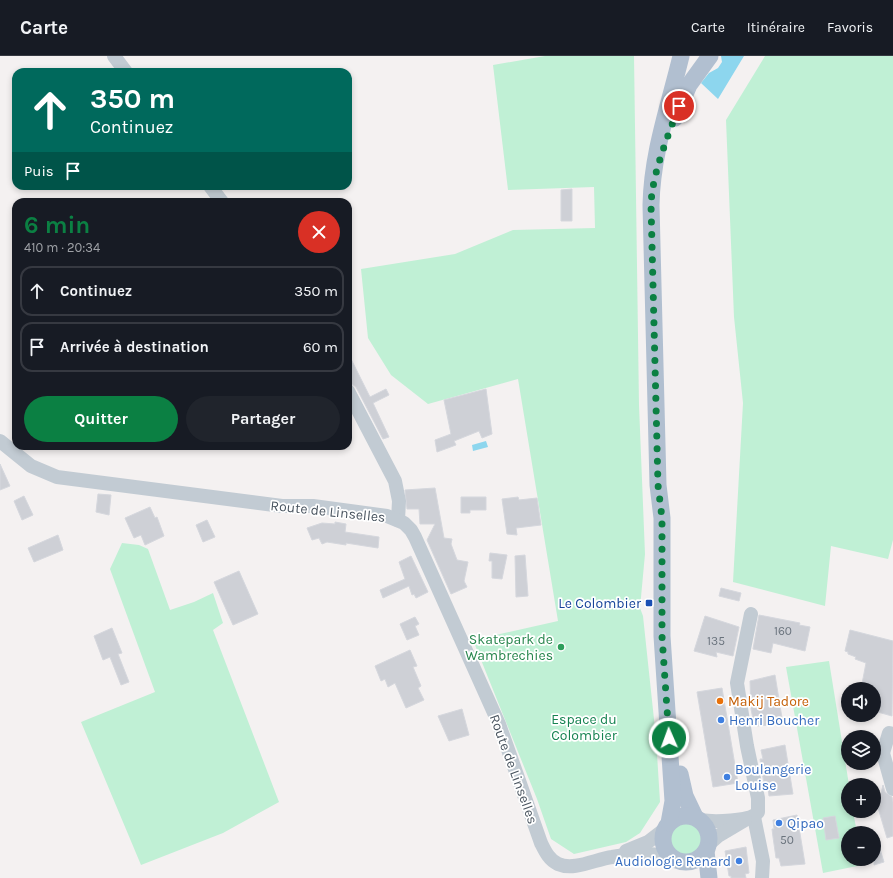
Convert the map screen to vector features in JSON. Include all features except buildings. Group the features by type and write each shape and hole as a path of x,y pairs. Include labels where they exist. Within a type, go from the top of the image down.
{"main road":[{"path":"681,56 654,164 652,194 658,485 653,523 655,611 662,636 674,801 663,837 664,845 668,852 692,869 698,878"},
{"path":"666,114 692,56"},
{"path":"652,194 664,148 682,99 696,72 710,56"},
{"path":"668,713 684,792 698,818 708,830 709,878"},
{"path":"667,826 681,816 698,818"},
{"path":"679,860 698,859 708,847"}],"street":[{"path":"114,56 123,68"},
{"path":"352,399 395,481 399,501 398,520"},
{"name":"Route de Linselles","path":"0,441 31,466 57,477 282,506 304,506 379,514 398,520 411,530 415,537 500,724 546,852 553,862 565,866 611,857 647,853 679,860"},
{"path":"708,847 718,836 758,812 758,802 737,683 751,614"},
{"path":"893,734 889,733 883,753 893,789"},
{"path":"698,818 709,821 750,818"},
{"path":"750,818 763,861 762,878"},
{"name":"Route de Linselles","path":"611,857 648,842 667,826"}],"green space":[{"name":"Espace du Colombier","path":"545,56 634,56 639,405 645,554 640,608 643,616 656,738 660,802 640,833 626,842 574,854 551,839 537,799 473,640 558,621 518,379 428,404 391,375 368,338 361,269 455,254 513,230 595,228 594,187 508,190 493,65"},
{"path":"765,56 893,56 893,540 888,559 831,546 825,606 733,582 743,403 734,317 726,120"},
{"path":"122,543 139,545 148,549 170,610 194,602 213,593 223,623 213,630 279,802 223,833 141,865 81,722 155,692 110,569"},
{"path":"829,661 841,735 841,770 847,770 848,778 841,778 841,818 854,818 856,826 841,826 841,866 857,866 823,873 786,667"},
{"path":"683,823 689,823 699,830 702,839 701,845 695,852 689,855 683,855 673,848 670,842 670,836 677,826"}],"water":[{"path":"721,56 744,56 718,99 701,83 709,73 718,68 722,62"},
{"path":"486,441 488,447 473,451 472,445"}],"place":[{"name":"Le Colombier","path":"649,603"},
{"name":"Skatepark de Wambrechies","path":"561,647"},
{"name":"Makij Tadore","path":"720,701"},
{"name":"Henri Boucher","path":"721,720"},
{"name":"Boulangerie Louise","path":"727,777"},
{"name":"Qipao","path":"779,823"},
{"name":"Audiologie Renard","path":"739,861"}],"route":[{"path":"669,738 662,636 662,518 658,485 651,205 652,194 663,154 679,106"}]}
